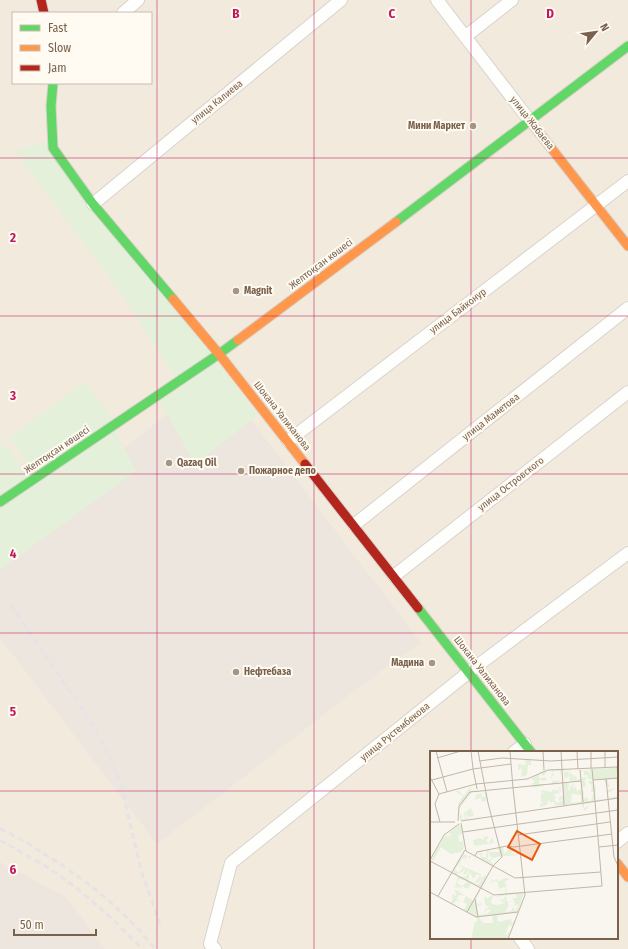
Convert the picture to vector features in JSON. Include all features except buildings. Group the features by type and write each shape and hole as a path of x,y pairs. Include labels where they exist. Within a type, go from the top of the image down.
{"street":[{"path":"41,0 44,12"},
{"path":"125,12 138,0"},
{"name":"улица Калиева","path":"93,204 342,0"},
{"name":"улица Жабаева","path":"437,0 628,246"},
{"path":"466,36 512,0"},
{"name":"Желтоқсан көшесі","path":"0,502 219,354 628,46"},
{"name":"Шокана Уалиханова","path":"53,84 51,106 53,148 93,204 219,354 528,748"},
{"name":"улица Байконур","path":"288,441 628,181"},
{"name":"улица Маметова","path":"354,525 628,308"},
{"name":"улица Островского","path":"394,576 628,392"},
{"name":"улица Рустембекова","path":"212,947 231,863 469,672 628,553"},
{"path":"518,751 528,748"},
{"path":"618,841 628,833"},
{"path":"618,864 628,877"},
{"path":"521,939 528,949"}],"shaded area":[{"path":"0,0 628,0 628,949 0,949"},
{"path":"217,375 421,643 387,666 157,844 0,638 0,541 137,438"},
{"path":"0,862 66,897 105,949 0,949"}],"green space":[{"path":"50,140 213,354 176,378 124,298 15,151"},
{"path":"216,362 258,415 195,464 160,401"},
{"path":"85,381 113,419 32,474 14,442 5,440"},
{"path":"114,429 136,471 0,570 0,509"},
{"path":"0,444 9,448 29,478 0,497"}],"railway":[{"path":"11,606 90,720 108,753 121,785 141,870 161,927"},
{"path":"0,829 29,844 86,882 130,920 155,949"},
{"path":"0,841 46,866 70,883 123,929 142,949"}],"traffic: fast":[{"path":"396,222 628,46"},
{"path":"53,84 51,106 53,148 93,204 173,299"},
{"path":"0,502 238,340"},
{"path":"418,608 530,751"}],"traffic: slow":[{"path":"530,121 628,246"},
{"path":"238,340 396,222"},
{"path":"173,299 219,354 305,464"},
{"path":"618,864 628,877"}],"traffic: jam":[{"path":"41,0 44,12"},
{"path":"305,464 418,608"}],"place":[{"name":"Мини Маркет","path":"473,126"},
{"name":"Magnit","path":"236,291"},
{"name":"Qazaq Oil","path":"169,463"},
{"name":"Пожарное депо","path":"241,471"},
{"name":"Мадина","path":"432,663"},
{"name":"Нефтебаза","path":"236,672"}]}
